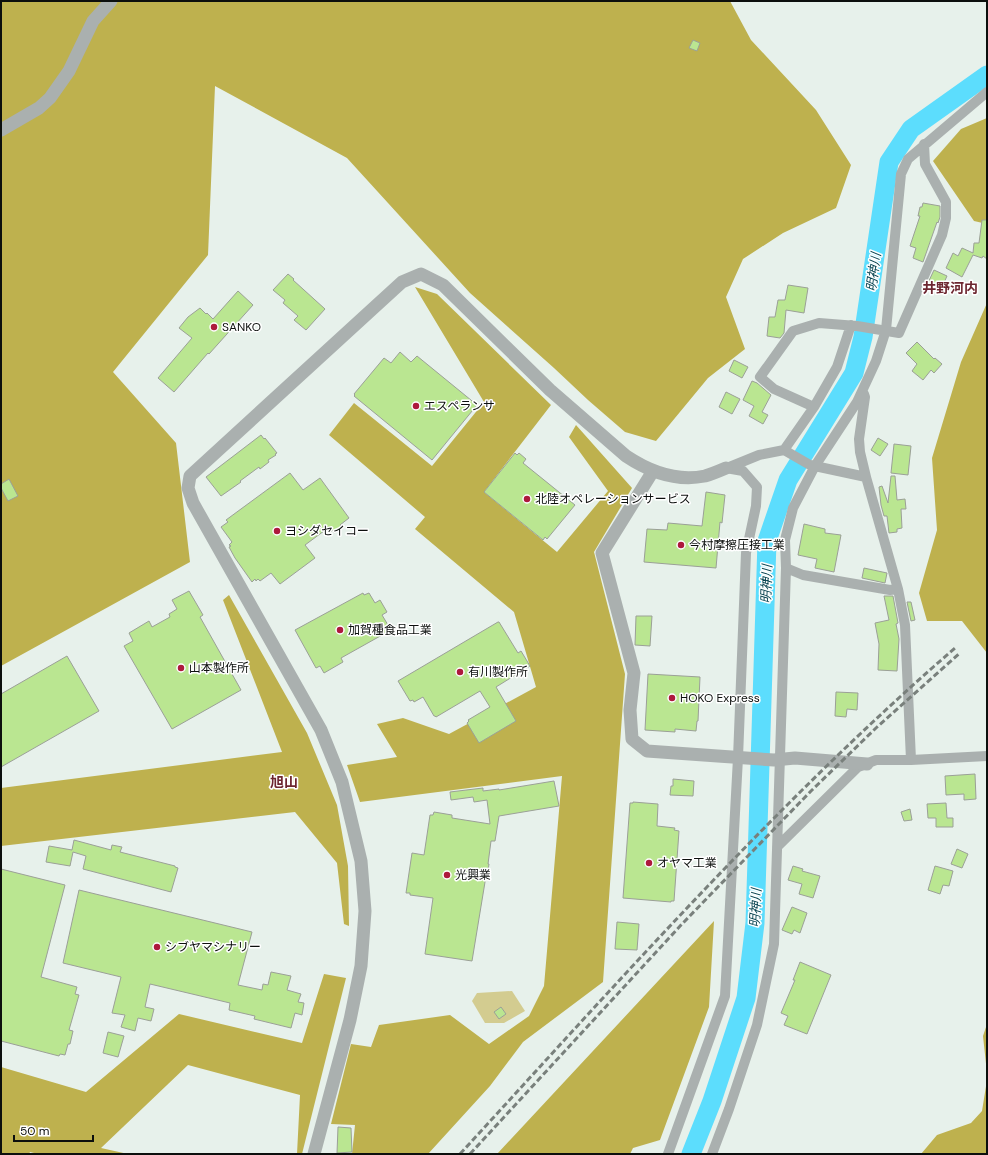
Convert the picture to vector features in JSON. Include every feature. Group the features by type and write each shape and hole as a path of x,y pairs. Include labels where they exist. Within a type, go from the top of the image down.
{"street":[{"path":"1,130 39,108 50,98 70,71 93,21 111,1"},
{"path":"712,1154 729,1109 757,1025 774,944 777,847 777,760 786,568 785,540 793,508 812,466 857,402 876,361 901,174 908,159 987,92"},
{"path":"814,407 774,389 760,377 793,331 819,323 854,325 899,333 942,235 946,218 946,202 925,164 924,144"},
{"path":"314,1154 350,1020 361,966 365,911 361,861 342,782 321,730 193,503 188,488 190,476 402,282 422,274 443,286 550,390 626,456 636,463 653,471 669,476 705,476 759,455 784,450 812,466 866,477"},
{"path":"784,450 814,407 837,367 854,325"},
{"path":"862,392 865,397 859,439 860,452 898,589 905,625 911,760"},
{"path":"668,1154 725,996 743,758 746,553 756,506 757,487 743,471 726,468"},
{"path":"653,471 602,553 634,673 630,710 632,739 647,751 777,760 794,758 867,764"},
{"path":"786,568 803,575 890,590 898,589"},
{"path":"777,847 858,767 876,760 911,760 987,756"}],"shaded area":[{"path":"1,1 730,1 751,40 816,110 851,165 836,208 783,233 743,259 726,297 745,349 708,378 656,441 625,432 470,293 347,158 215,86 208,255 113,372 176,443 190,562 1,666"},
{"path":"987,118 987,224 974,221 933,161 961,129"},
{"path":"415,287 437,294 551,405 484,492 557,552 608,491 569,437 576,425 632,488 594,552 625,674 603,982 523,1042 490,1086 428,1154 352,1154 355,1125 331,1124 351,1044 371,1047 379,1025 450,1015 489,1044 529,1016 544,986 562,776 360,802 347,765 397,757 377,724 403,718 449,734 536,687 514,612 415,529 425,517 329,435 354,403 432,466 484,402"},
{"path":"987,303 987,653 962,621 927,621 919,593 937,530 932,458 961,362"},
{"path":"229,595 307,733 337,805 348,866 349,926 344,924 337,863 295,812 1,846 1,788 282,752 223,600"},
{"path":"714,921 709,1007 660,1140 633,1148 630,1154 497,1154"},
{"path":"324,974 346,978 302,1154 297,1154 300,1095 188,1065 101,1148 128,1154 38,1154 30,1152 29,1154 1,1154 1,1067 86,1092 179,1014 302,1043"},
{"path":"512,991 525,1011 504,1023 485,1023 472,1001 477,993"},
{"path":"987,1024 987,1073 983,1036"},
{"path":"987,1080 987,1154 921,1154 937,1135 971,1123 982,1111"}],"building":[{"path":"693,40 700,43 697,51 689,48"},
{"path":"923,203 940,206 940,217 923,262 913,258 916,248 910,246 920,216 918,216 920,207 922,207"},
{"path":"982,220 987,220 987,259 983,256 982,258 973,255 962,277 946,268 953,253 958,256 962,248 973,253 974,243 979,243"},
{"path":"934,270 947,276 943,285 940,283 937,289 927,285"},
{"path":"288,274 325,309 306,330 294,320 298,316 283,303 285,300 273,290"},
{"path":"788,285 808,288 804,313 786,310 784,333 780,338 767,336 769,317 775,317 778,300 785,300"},
{"path":"238,291 253,305 174,392 158,378 192,338 179,328 188,317 200,308 213,319"},
{"path":"917,342 934,359 935,358 942,364 934,373 931,370 923,380 912,371 917,364 906,353"},
{"name":"エスペランサ","path":"400,352 411,362 417,356 477,405 432,460 354,396 354,394 384,358 391,363"},
{"path":"734,360 748,367 742,378 729,371"},
{"path":"752,381 757,383 771,395 762,412 768,415 763,424 749,416 754,406 743,400"},
{"path":"726,392 740,399 732,414 719,407"},
{"path":"261,435 277,453 275,454 276,455 268,460 269,462 260,469 259,467 221,496 206,477"},
{"path":"878,438 888,444 880,456 871,450"},
{"path":"894,444 911,446 908,475 891,473"},
{"name":"北陸オペレーションサービス","path":"515,453 517,455 519,453 526,459 523,463 575,505 547,539 545,537 543,540 484,492"},
{"name":"ヨシダセイコー","path":"290,473 303,490 320,478 349,518 340,525 342,527 334,533 333,530 327,535 324,531 305,545 315,558 280,584 271,573 260,581 258,579 256,581 255,579 252,582 235,558 229,547 231,546 229,545 232,542 221,527 228,522 226,520"},
{"path":"891,476 895,476 897,500 905,499 906,509 901,509 902,528 897,529 897,532 889,533 887,516 884,516 881,505 879,487 882,486 888,503"},
{"path":"9,479 18,496 8,501 1,488 1,484"},
{"name":"今村摩擦圧接工業","path":"706,492 725,495 722,523 720,522 716,568 644,562 647,529 667,530 668,523 702,526"},
{"path":"804,524 825,529 825,533 841,535 834,572 815,568 817,559 798,555"},
{"path":"864,568 887,573 885,583 862,578"},
{"name":"山本製作所","path":"189,591 203,615 200,617 241,690 172,729 124,646 133,641 129,633 149,621 152,627 170,617 169,614 177,609 172,600"},
{"name":"加賀種食品工業","path":"363,593 364,595 369,593 375,603 380,600 387,612 382,615 391,630 341,658 343,662 324,673 320,666 316,668 295,630"},
{"path":"884,596 893,596 898,623 896,624 899,639 897,671 878,670 879,644 875,623 889,620"},
{"path":"907,602 911,602 915,620 911,621"},
{"path":"636,616 652,616 650,646 635,645"},
{"name":"有川製作所","path":"498,622 518,653 521,651 530,666 496,687 516,721 479,743 467,723 469,721 468,720 490,707 480,691 436,717 423,697 414,702 413,700 410,701 398,681"},
{"path":"67,656 99,711 1,767 1,694"},
{"name":"HOKO Express","path":"648,674 700,677 698,721 696,731 675,729 675,732 645,730"},
{"path":"836,692 858,693 857,710 847,709 846,717 835,716"},
{"path":"975,774 976,799 964,800 964,794 946,795 945,776"},
{"path":"673,779 694,781 693,796 670,795 671,786 673,786"},
{"name":"光興業","path":"554,781 559,806 499,816 495,841 491,841 487,877 486,876 472,961 425,954 433,898 410,895 410,893 406,893 412,853 424,855 430,815 433,815 434,812 452,815 452,818 490,824 487,800 474,802 473,797 451,800 450,792 483,788 483,791 499,790"},
{"name":"オヤマ工業","path":"630,803 658,804 657,826 675,828 674,830 679,831 674,901 623,898"},
{"path":"946,803 947,818 953,818 953,827 936,827 936,818 928,818 927,804"},
{"path":"910,809 912,820 904,821 901,812"},
{"path":"74,840 111,850 112,845 122,847 120,852 175,866 178,868 171,892 83,869 86,856 73,852 70,866 46,862 49,846 72,850"},
{"path":"957,849 968,854 962,868 951,864"},
{"path":"793,866 803,869 802,871 820,876 813,898 799,894 802,884 788,880"},
{"path":"935,866 953,871 949,886 943,885 940,894 928,890"},
{"path":"1,869 65,885 41,977 77,987 75,994 79,995 69,1030 73,1031 70,1044 68,1044 65,1055 60,1054 59,1056 1,1041"},
{"name":"シブヤマシナリー","path":"79,890 252,932 238,985 262,990 263,984 268,985 271,972 291,976 287,990 301,994 298,1002 304,1003 302,1015 295,1013 291,1028 254,1019 255,1016 229,1010 230,1003 150,984 145,1007 154,1009 151,1021 138,1018 135,1031 121,1027 125,1015 112,1013 121,977 63,963"},
{"path":"792,907 807,913 800,933 794,930 792,934 782,930"},
{"path":"617,922 639,924 637,950 615,949"},
{"path":"800,962 831,975 807,1034 784,1025 788,1016 781,1013 795,980 793,980"},
{"path":"501,1007 506,1014 499,1019 494,1012"},
{"path":"108,1032 124,1036 118,1057 103,1053"},
{"path":"338,1127 351,1128 352,1152 337,1153"}],"waterway":[{"name":"明神川","path":"691,1154 712,1101 746,998 755,923 767,541 788,480 854,373 863,337 889,162 911,129 987,75"}],"railway":[{"path":"460,1154 640,958 762,830 889,707 955,648"},
{"path":"470,1154 682,924 811,791 876,728 960,653"}],"place":[{"name":"SANKO","path":"214,327"},
{"name":"エスペランサ","path":"416,406"},
{"name":"北陸オペレーションサービス","path":"527,499"},
{"name":"ヨシダセイコー","path":"277,531"},
{"name":"今村摩擦圧接工業","path":"681,545"},
{"name":"加賀種食品工業","path":"340,630"},
{"name":"山本製作所","path":"181,668"},
{"name":"有川製作所","path":"460,672"},
{"name":"HOKO Express","path":"672,698"},
{"name":"オヤマ工業","path":"649,863"},
{"name":"光興業","path":"447,875"},
{"name":"シブヤマシナリー","path":"157,947"}],"district":[{"name":"井野河内","path":"950,288"},
{"name":"旭山","path":"284,782"}]}
